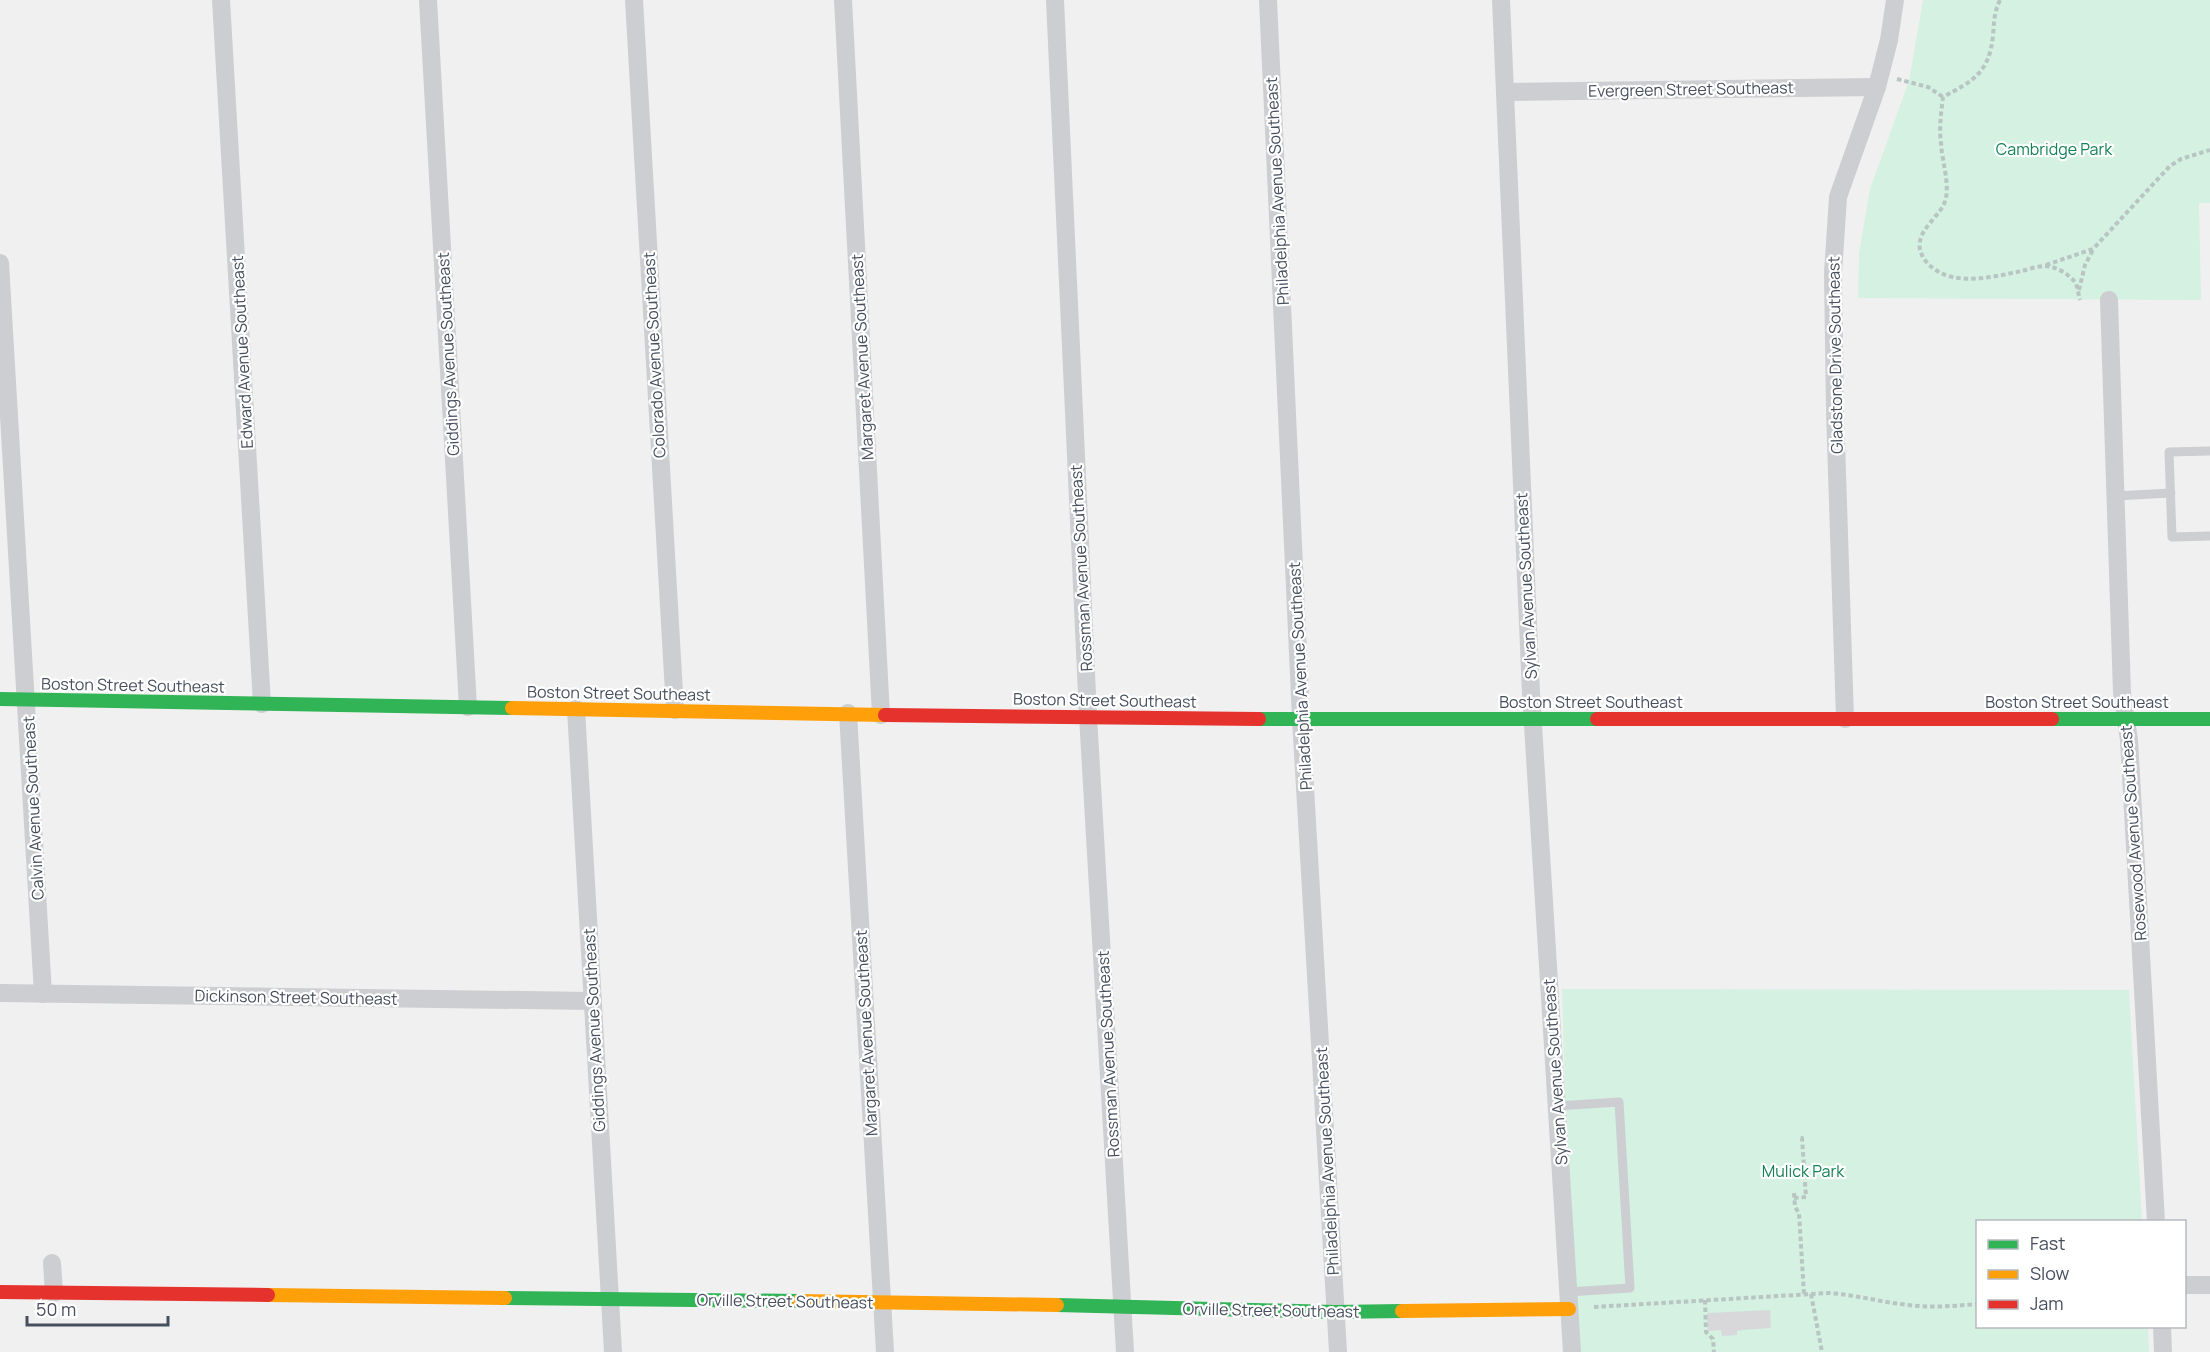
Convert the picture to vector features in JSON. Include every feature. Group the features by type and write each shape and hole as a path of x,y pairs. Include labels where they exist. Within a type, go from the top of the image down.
{"street":[{"name":"Edward Avenue Southeast","path":"221,0 262,704"},
{"name":"Giddings Avenue Southeast","path":"428,0 468,707"},
{"name":"Colorado Avenue Southeast","path":"634,0 675,710"},
{"name":"Margaret Avenue Southeast","path":"843,0 881,715"},
{"name":"Rossman Avenue Southeast","path":"1055,0 1088,716 1125,1352"},
{"name":"Philadelphia Avenue Southeast","path":"1268,0 1301,719 1338,1352"},
{"name":"Sylvan Avenue Southeast","path":"1501,0 1533,719 1572,1352"},
{"name":"Gladstone Drive Southeast","path":"1845,719 1833,273 1838,197 1878,82 1889,40 1895,0"},
{"name":"Evergreen Street Southeast","path":"1504,92 1878,82"},
{"name":"Calvin Avenue Southeast","path":"0,263 43,994"},
{"name":"Rosewood Avenue Southeast","path":"2109,300 2122,693 2129,740 2156,1220"},
{"name":"Boston Street Southeast","path":"0,699 881,715 1301,719 2210,719"},
{"name":"Giddings Avenue Southeast","path":"576,709 613,1352"},
{"name":"Margaret Avenue Southeast","path":"848,713 885,1352"},
{"name":"Dickinson Street Southeast","path":"0,993 592,1001"},
{"path":"52,1263 54,1293"},
{"path":"2186,1285 2210,1285"},
{"name":"Orville Street Southeast","path":"0,1293 882,1302 1335,1312 1569,1301"},
{"path":"2162,1328 2163,1352"}],"lane":[{"path":"2210,451 2169,452 2172,537 2210,536"},
{"path":"2115,496 2171,493"},
{"path":"1557,1106 1619,1102 1630,1288 1569,1301"}],"path":[{"path":"1943,97 1985,68 1989,57 1994,13 2000,0"},
{"path":"1878,82 1919,84 1943,97"},
{"path":"1943,97 1940,132 1946,198 1923,233 1920,241 1923,258 1938,272 1952,277 1968,278 1995,276 2043,266 2094,249"},
{"path":"2079,291 2085,265 2094,249 2170,166 2181,159 2210,150"},
{"path":"2043,266 2057,268 2070,277 2076,283 2080,300"},
{"path":"1800,1139 1802,1138 1806,1197 1794,1195 1795,1207 1799,1213 1804,1294"},
{"path":"1594,1307 1804,1294 1853,1295 1908,1305 1949,1307 1976,1304"},
{"path":"1811,1294 1822,1352"},
{"path":"1705,1300 1706,1332 1713,1339 1714,1352"}],"green space":[{"name":"Cambridge Park","path":"1923,0 2210,0 2210,203 2199,203 2201,300 1858,298 1859,254 1870,189 1909,81"},
{"name":"Mulick Park","path":"1562,989 2129,990 2142,1220 1976,1220 1976,1328 2148,1328 2149,1352 1572,1352"}],"building":[{"path":"1770,1310 1771,1328 1743,1330 1737,1331 1737,1335 1722,1336 1721,1330 1708,1331 1707,1313"}],"traffic: fast":[{"path":"0,699 512,708"},
{"path":"1259,719 1597,719"},
{"path":"2052,719 2210,719"},
{"path":"505,1298 799,1301"},
{"path":"1057,1305 1335,1312 1402,1311"}],"traffic: slow":[{"path":"512,708 885,715"},
{"path":"268,1295 505,1298"},
{"path":"799,1301 1057,1305"},
{"path":"1402,1311 1569,1309"}],"traffic: jam":[{"path":"885,715 1259,719"},
{"path":"1597,719 2052,719"},
{"path":"0,1292 268,1295"}]}
